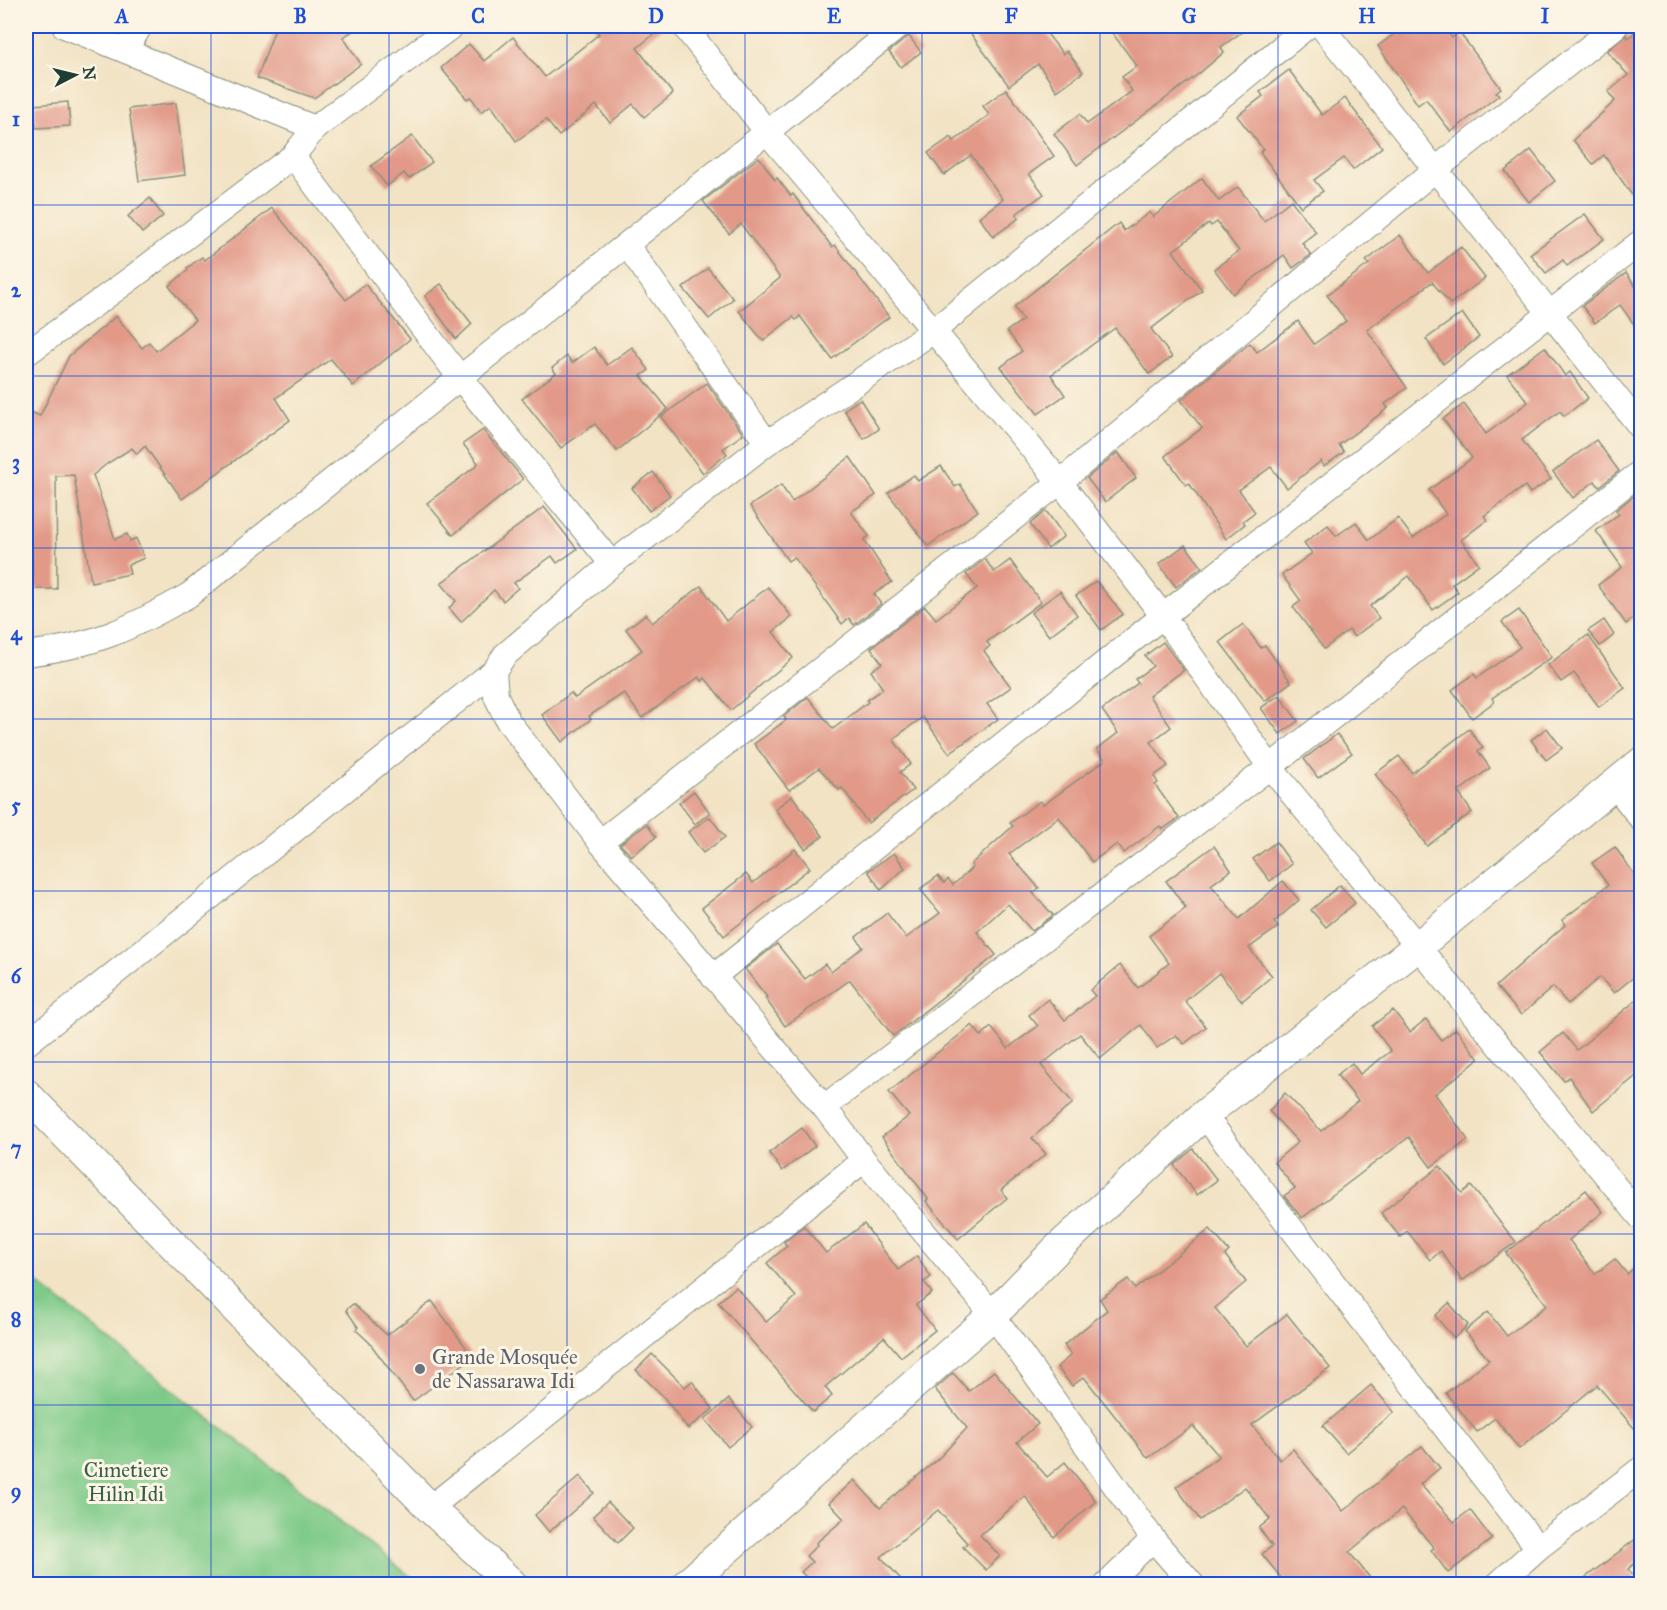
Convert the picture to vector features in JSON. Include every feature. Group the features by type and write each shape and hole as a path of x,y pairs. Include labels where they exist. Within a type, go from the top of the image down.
{"street":[{"path":"64,26 315,128"},
{"path":"126,51 140,26"},
{"path":"26,354 129,280 293,156 315,128 452,26"},
{"path":"684,26 767,132 932,332 1060,482 1163,615 1270,767 1641,1219"},
{"path":"26,654 93,642 135,626 189,595 899,26"},
{"path":"26,1044 494,671 505,655 612,564 767,443 932,332 1308,26"},
{"path":"1321,26 1437,169 1641,429"},
{"path":"600,842 1060,482 1437,169 1616,26"},
{"path":"293,156 461,378 612,564"},
{"path":"713,977 1163,615 1641,241"},
{"path":"627,245 767,443"},
{"path":"824,1107 1270,767 1641,471"},
{"path":"494,671 496,696 508,721 600,842 824,1107 864,1160 993,1315 1153,1539 1191,1584"},
{"path":"687,1584 993,1315 1058,1248 1204,1115 1417,947 1641,762"},
{"path":"1614,784 1641,820"},
{"path":"26,1094 430,1508 512,1584"},
{"path":"1204,1115 1538,1548"},
{"path":"430,1508 864,1160"},
{"path":"1498,1584 1538,1548 1641,1468"},
{"path":"1107,1584 1153,1539"}],"green space":[{"name":"Cimetiere Hilin Idi","path":"26,1274 420,1584 26,1584"}],"building":[{"path":"276,26 361,26 343,37 361,64 314,98 257,78"},
{"path":"593,26 664,26 637,48 673,94 644,117 633,104 610,123 596,105 559,136 546,120 516,141 491,105 481,112 471,97 467,99 441,68 469,44 484,61 513,37 545,77 599,34"},
{"path":"965,26 1041,26 1063,54 1067,51 1083,72 1057,91 1038,64 1009,86"},
{"path":"1107,26 1250,26 1221,47 1224,52 1201,72 1077,165 1054,134 1080,114 1087,124 1132,91 1122,77 1137,66"},
{"path":"1405,26 1443,26 1452,38 1459,32 1501,88 1496,92 1499,95 1451,132 1426,99 1418,105 1378,46"},
{"path":"1641,27 1641,208 1604,155 1593,164 1573,140 1615,101 1608,92 1628,75 1607,51 1626,35 1628,38"},
{"path":"909,36 921,52 901,67 889,52"},
{"path":"1289,70 1322,115 1345,98 1382,147 1353,170 1344,158 1314,180 1323,191 1301,207 1260,152 1263,149 1237,116 1263,96 1260,92"},
{"path":"1006,89 1054,156 1029,174 1044,194 1016,214 1019,218 993,237 979,217 1003,199 971,155 944,175 928,153 951,137 954,141 989,115 983,106"},
{"path":"68,102 70,126 36,128 34,105"},
{"path":"176,103 185,175 139,181 129,109"},
{"path":"412,136 432,162 409,179 404,173 387,186 371,166"},
{"path":"1531,150 1555,181 1529,202 1505,171"},
{"path":"759,157 775,180 777,178 791,196 793,194 832,247 835,245 889,317 832,359 800,316 796,320 793,317 763,341 739,311 780,278 741,224 729,234 703,201"},
{"path":"1202,178 1219,201 1238,187 1264,221 1291,200 1316,232 1302,243 1311,255 1293,268 1284,255 1233,294 1214,269 1239,251 1217,222 1211,226 1209,223 1173,251 1202,290 1151,329 1172,357 1149,374 1115,328 1051,375 1065,395 1038,414 1001,367 1022,351 1007,331 1023,320 1014,307 1119,223 1124,231 1150,212 1153,217"},
{"path":"150,198 163,216 142,233 128,216"},
{"path":"272,208 346,300 365,284 410,339 353,386 331,359 276,398 290,420 182,499 145,446 137,454 132,448 93,475 115,539 127,534 130,541 136,538 144,558 128,565 130,574 91,582 74,475 56,476 57,589 33,589 32,552 26,552 26,410 40,416 69,356 116,316 142,348 149,342 156,351 195,320 169,286 188,270 187,268 202,257 205,260"},
{"path":"1585,214 1604,239 1567,266 1563,260 1546,273 1530,254"},
{"path":"1400,235 1428,273 1461,247 1485,278 1450,304 1432,282 1367,330 1407,388 1385,404 1388,408 1339,445 1344,452 1324,466 1321,461 1287,488 1271,467 1239,490 1255,512 1243,521 1245,524 1226,539 1189,483 1186,485 1165,456 1202,428 1181,400 1250,343 1257,352 1298,321 1314,344 1346,321 1327,295 1369,264 1366,261"},
{"path":"708,268 733,299 709,319 683,288"},
{"path":"1626,273 1641,294 1641,334 1620,305 1595,323 1582,306"},
{"path":"441,284 472,324 456,339 425,296"},
{"path":"1462,313 1479,337 1443,364 1426,339"},
{"path":"594,347 607,365 632,347 649,370 641,376 668,409 617,451 595,424 561,448 522,399 556,373 552,368 567,356 572,363"},
{"path":"1545,347 1565,376 1570,372 1588,398 1564,416 1560,411 1522,440 1551,479 1530,493 1525,486 1484,516 1487,520 1461,540 1479,564 1452,584 1458,592 1433,610 1409,576 1370,606 1379,618 1354,637 1349,630 1324,649 1293,607 1301,601 1282,575 1312,553 1304,543 1328,525 1336,536 1356,522 1369,540 1398,518 1413,538 1446,514 1429,490 1472,458 1443,419 1464,404 1486,434 1528,402 1507,375"},
{"path":"707,383 743,434 723,449 727,454 703,473 661,417"},
{"path":"860,399 879,429 864,439 844,410"},
{"path":"483,430 523,479 453,535 427,503 476,466 478,463 463,444"},
{"path":"1596,440 1619,471 1599,487 1595,481 1573,498 1553,472"},
{"path":"1118,452 1136,478 1105,502 1087,478"},
{"path":"850,457 876,495 851,512 869,536 864,540 892,582 874,594 881,604 854,625 849,618 842,624 794,557 788,561 750,506 781,485 792,502"},
{"path":"941,466 955,487 960,484 978,511 928,546 888,493 914,475 918,481"},
{"path":"653,472 670,495 649,511 632,488"},
{"path":"1636,494 1641,502 1641,613 1626,624 1598,585 1622,567 1596,531 1619,514 1616,510"},
{"path":"544,507 577,549 557,563 552,556 514,583 518,588 503,601 494,590 461,622 449,608 456,601 441,583"},
{"path":"1046,511 1064,536 1048,549 1030,524"},
{"path":"1185,545 1202,567 1176,587 1159,564"},
{"path":"985,559 994,572 1010,560 1041,602 987,642 990,646 984,651 1011,687 987,704 998,719 949,753 923,717 893,739 911,764 900,772 913,790 868,823 842,788 839,790 819,768 789,790 754,744 786,720 784,716 808,697 833,729 868,702 867,700 883,689 871,671 882,663 871,648 925,606 936,619 977,588 966,574"},
{"path":"1096,581 1123,614 1101,630 1076,596"},
{"path":"701,586 726,621 768,587 792,617 773,632 793,658 731,710 705,678 702,681 699,677 642,718 624,693 589,716 591,719 562,742 542,715 571,693 575,698 642,650 626,629 646,614 652,623"},
{"path":"1060,591 1077,615 1049,636 1031,613"},
{"path":"1519,610 1552,657 1492,698 1494,702 1472,718 1452,690 1474,674 1477,678 1520,647 1502,622"},
{"path":"1604,620 1614,635 1600,646 1588,631"},
{"path":"1243,624 1261,648 1265,645 1291,682 1265,701 1220,642"},
{"path":"1588,635 1625,688 1599,707 1574,673 1561,682 1548,665"},
{"path":"1163,642 1184,670 1149,696 1171,727 1151,742 1168,766 1154,776 1158,783 1155,785 1179,818 1163,829 1160,826 1124,853 1117,844 1092,862 1059,817 1009,854 1039,888 1033,893 1053,915 1032,931 1008,904 977,932 996,955 893,1036 850,980 785,1026 765,998 767,997 745,969 777,944 805,979 825,964 831,972 863,947 856,937 887,913 906,938 940,913 920,889 938,876 944,883 948,879 953,885 973,867 971,864 1013,826 1010,823 1040,801 1043,805 1105,760 1097,749 1118,733 1102,710 1138,683 1135,679 1153,666 1145,656"},
{"path":"1279,695 1298,721 1280,734 1261,708"},
{"path":"1547,728 1562,748 1546,760 1531,740"},
{"path":"1469,729 1483,748 1478,751 1490,768 1458,792 1472,812 1427,846 1375,774 1399,756 1412,773"},
{"path":"1337,734 1352,753 1318,778 1304,759"},
{"path":"694,791 710,813 695,824 679,803"},
{"path":"792,796 823,836 805,849 775,809"},
{"path":"710,817 725,837 703,853 688,832"},
{"path":"647,824 656,837 631,856 620,844"},
{"path":"1276,842 1292,864 1270,881 1253,859"},
{"path":"1214,846 1231,870 1211,885 1239,919 1283,881 1299,900 1274,922 1278,927 1249,948 1272,976 1242,1001 1219,973 1185,1001 1206,1027 1184,1044 1176,1035 1157,1048 1141,1025 1100,1059 1080,1034 1041,1065 1073,1103 1032,1138 1046,1154 1001,1190 1007,1198 958,1239 926,1201 928,1199 882,1137 909,1116 889,1092 972,1025 981,1036 991,1027 1008,1048 1038,1026 1029,1015 1048,999 1065,1020 1095,996 1090,990 1120,965 1138,988 1169,963 1149,936 1186,908 1166,881"},
{"path":"1615,847 1641,884 1641,971 1614,993 1600,977 1568,1004 1553,987 1521,1015 1496,986 1565,925 1562,920 1608,885 1592,863"},
{"path":"795,849 810,868 724,936 702,908 746,874 753,883"},
{"path":"894,853 905,868 881,890 868,871"},
{"path":"1340,885 1355,903 1326,927 1311,910"},
{"path":"1641,996 1641,1072 1593,1111 1569,1077 1564,1081 1540,1052 1563,1033 1577,1050"},
{"path":"1393,1010 1410,1032 1426,1019 1441,1040 1456,1029 1479,1059 1435,1094 1468,1140 1431,1167 1409,1137 1302,1218 1284,1196 1295,1188 1274,1162 1298,1142 1269,1111 1285,1093 1321,1131 1358,1101 1337,1075 1352,1063 1360,1074 1391,1051 1372,1026"},
{"path":"802,1128 815,1146 782,1171 769,1153"},
{"path":"1193,1149 1217,1180 1197,1195 1174,1165"},
{"path":"1440,1166 1462,1193 1471,1186 1516,1242 1462,1281 1441,1251 1430,1260 1407,1231 1400,1237 1381,1213"},
{"path":"1586,1190 1603,1212 1569,1240 1595,1274 1615,1259 1627,1274 1641,1262 1641,1436 1597,1385 1519,1449 1495,1418 1477,1432 1446,1393 1489,1360 1465,1331 1488,1312 1507,1336 1547,1305 1506,1253"},
{"path":"864,1224 898,1270 917,1256 931,1277 924,1282 932,1293 916,1305 935,1330 901,1357 884,1337 825,1387 832,1396 813,1412 718,1302 736,1287 766,1322 796,1297 767,1263 787,1246 784,1242 804,1226 826,1253"},
{"path":"1210,1229 1229,1251 1225,1255 1246,1282 1215,1308 1246,1346 1287,1314 1330,1368 1252,1425 1280,1460 1293,1449 1343,1511 1422,1446 1440,1468 1420,1484 1454,1522 1470,1510 1492,1539 1448,1573 1431,1550 1434,1548 1402,1509 1349,1552 1375,1584 1286,1584 1262,1554 1272,1546 1259,1528 1270,1519 1245,1487 1200,1520 1176,1487 1219,1456 1193,1426 1148,1458 1084,1377 1072,1386 1057,1367 1071,1355 1064,1345 1107,1310 1100,1299 1128,1279 1135,1289"},
{"path":"432,1301 473,1357 413,1401 369,1342 356,1330 358,1327 346,1310 353,1304 387,1335"},
{"path":"1449,1303 1468,1325 1454,1338 1435,1316"},
{"path":"652,1354 685,1387 692,1381 713,1409 688,1429 663,1396 636,1370"},
{"path":"994,1371 1038,1424 1017,1442 1047,1477 1065,1462 1096,1501 1054,1537 1025,1496 980,1535 1000,1556 986,1570 963,1547 967,1543 938,1510 881,1557 905,1584 813,1584 801,1572 812,1562 806,1556 817,1545 816,1543 844,1519 829,1503 854,1480 880,1508 939,1458 967,1428 935,1389 953,1373 969,1391"},
{"path":"1371,1385 1394,1412 1346,1453 1323,1426"},
{"path":"729,1399 752,1427 728,1447 705,1419"},
{"path":"580,1476 594,1493 549,1532 535,1515"},
{"path":"608,1502 633,1528 618,1543 593,1516"},
{"path":"1641,1535 1641,1558 1628,1569 1640,1584 1577,1584"}],"place":[{"name":"Grande Mosquée de Nassarawa Idi","path":"420,1369"}]}
